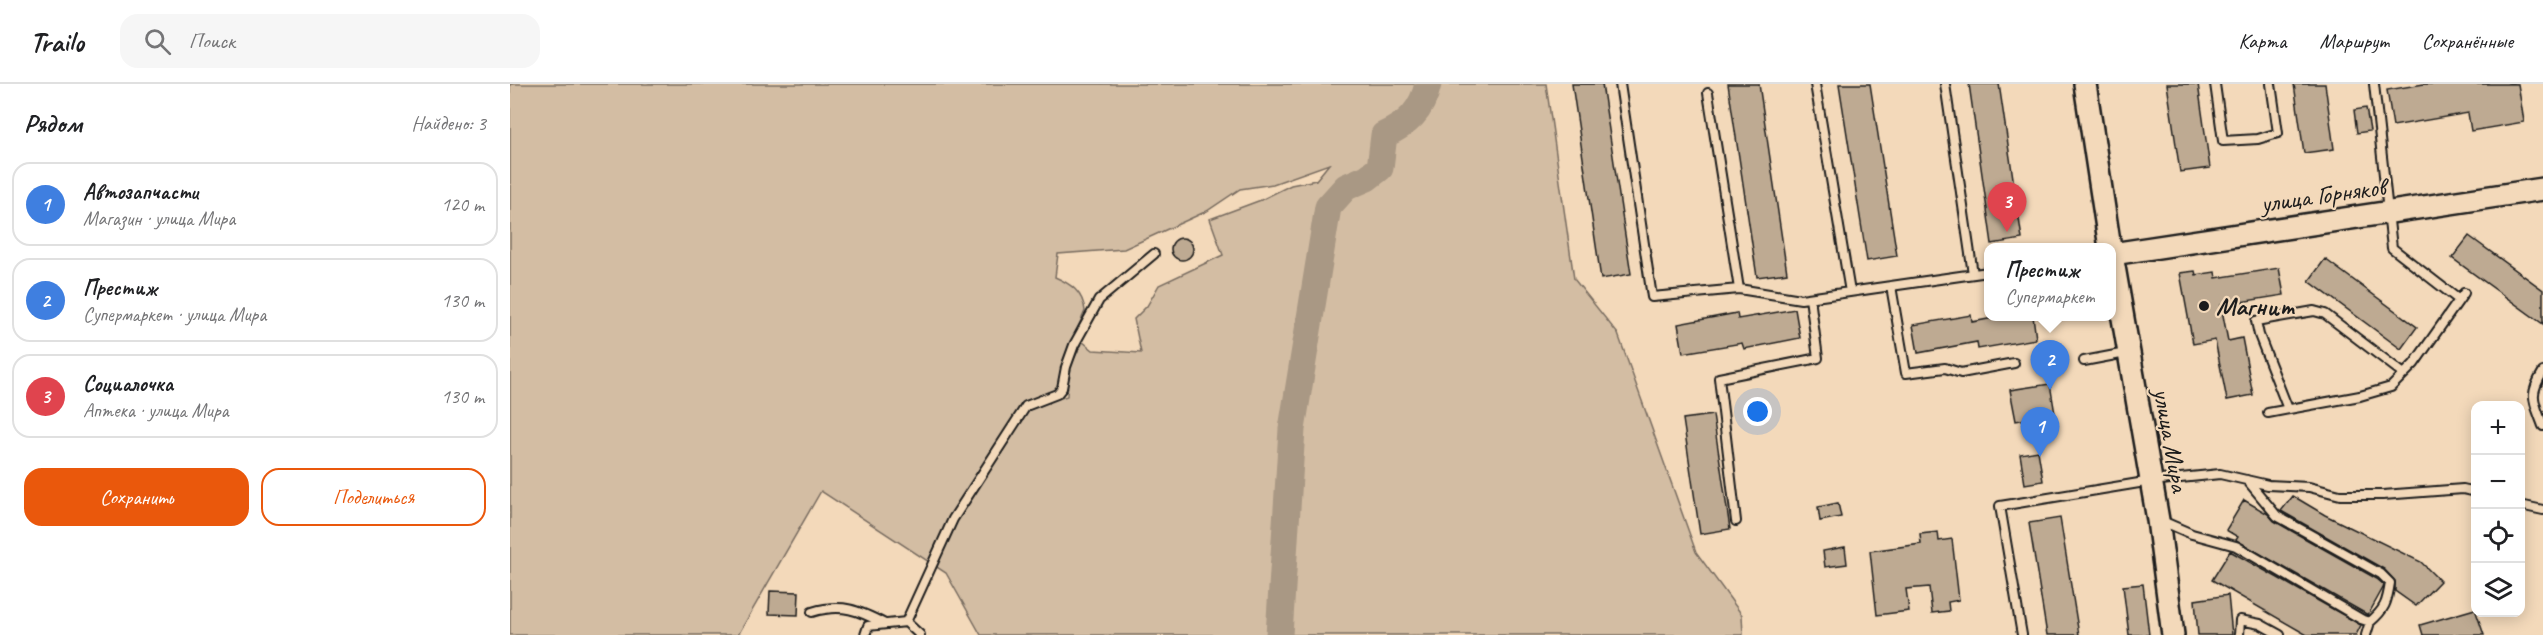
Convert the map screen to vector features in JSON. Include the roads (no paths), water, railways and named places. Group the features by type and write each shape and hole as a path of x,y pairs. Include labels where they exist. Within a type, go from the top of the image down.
{"main road":[{"path":"2085,84 2109,243"},
{"name":"улица Горняков","path":"2116,253 2543,189"},
{"name":"улица Мира","path":"2116,277 2158,520 2174,635"}],"lane":[{"path":"1620,84 1652,297 1739,289 1792,298 1810,298 1984,273"},
{"path":"1815,84 1850,292"},
{"path":"1945,84 1973,274"},
{"path":"2215,84 2223,141 2259,139 2278,133 2271,84"},
{"path":"2374,84 2392,248 2459,300"},
{"path":"1708,93 1739,289"},
{"path":"906,622 953,519 1026,406 1057,394 1062,388 1074,345 1100,300 1154,254"},
{"path":"1891,286 1906,373 1945,368 1961,373 2014,363"},
{"path":"2268,413 2360,396 2391,387 2414,364 2464,292"},
{"path":"1736,521 1719,378 1818,358 1810,298"},
{"path":"2288,409 2259,335 2256,321 2314,311 2325,314 2404,374"},
{"path":"2084,361 2129,353"},
{"path":"2543,372 2532,396 2543,426"},
{"path":"2022,635 2000,506 2151,481 2220,474 2268,485 2309,487 2340,495 2383,495 2463,489 2471,491"},
{"path":"2247,480 2277,516 2381,574 2390,583 2387,605 2370,622 2366,635"},
{"path":"2525,506 2543,510"},
{"path":"2158,520 2192,534 2236,546 2361,619 2370,622"},
{"path":"812,612 825,608 851,608 885,624"},
{"path":"2239,635 2240,620 2260,624 2280,635"},
{"path":"865,635 868,626 906,622 920,635"}],"waterway":[{"path":"1279,635 1292,429 1328,207 1346,187 1367,178 1380,168 1384,135 1413,116 1422,102 1428,84"}],"place":[{"name":"Социалочка","path":"2007,232"},
{"name":"Магнит","path":"2204,306"},
{"name":"Престиж","path":"2050,390"},
{"name":"Автозапчасти","path":"2040,457"}]}
